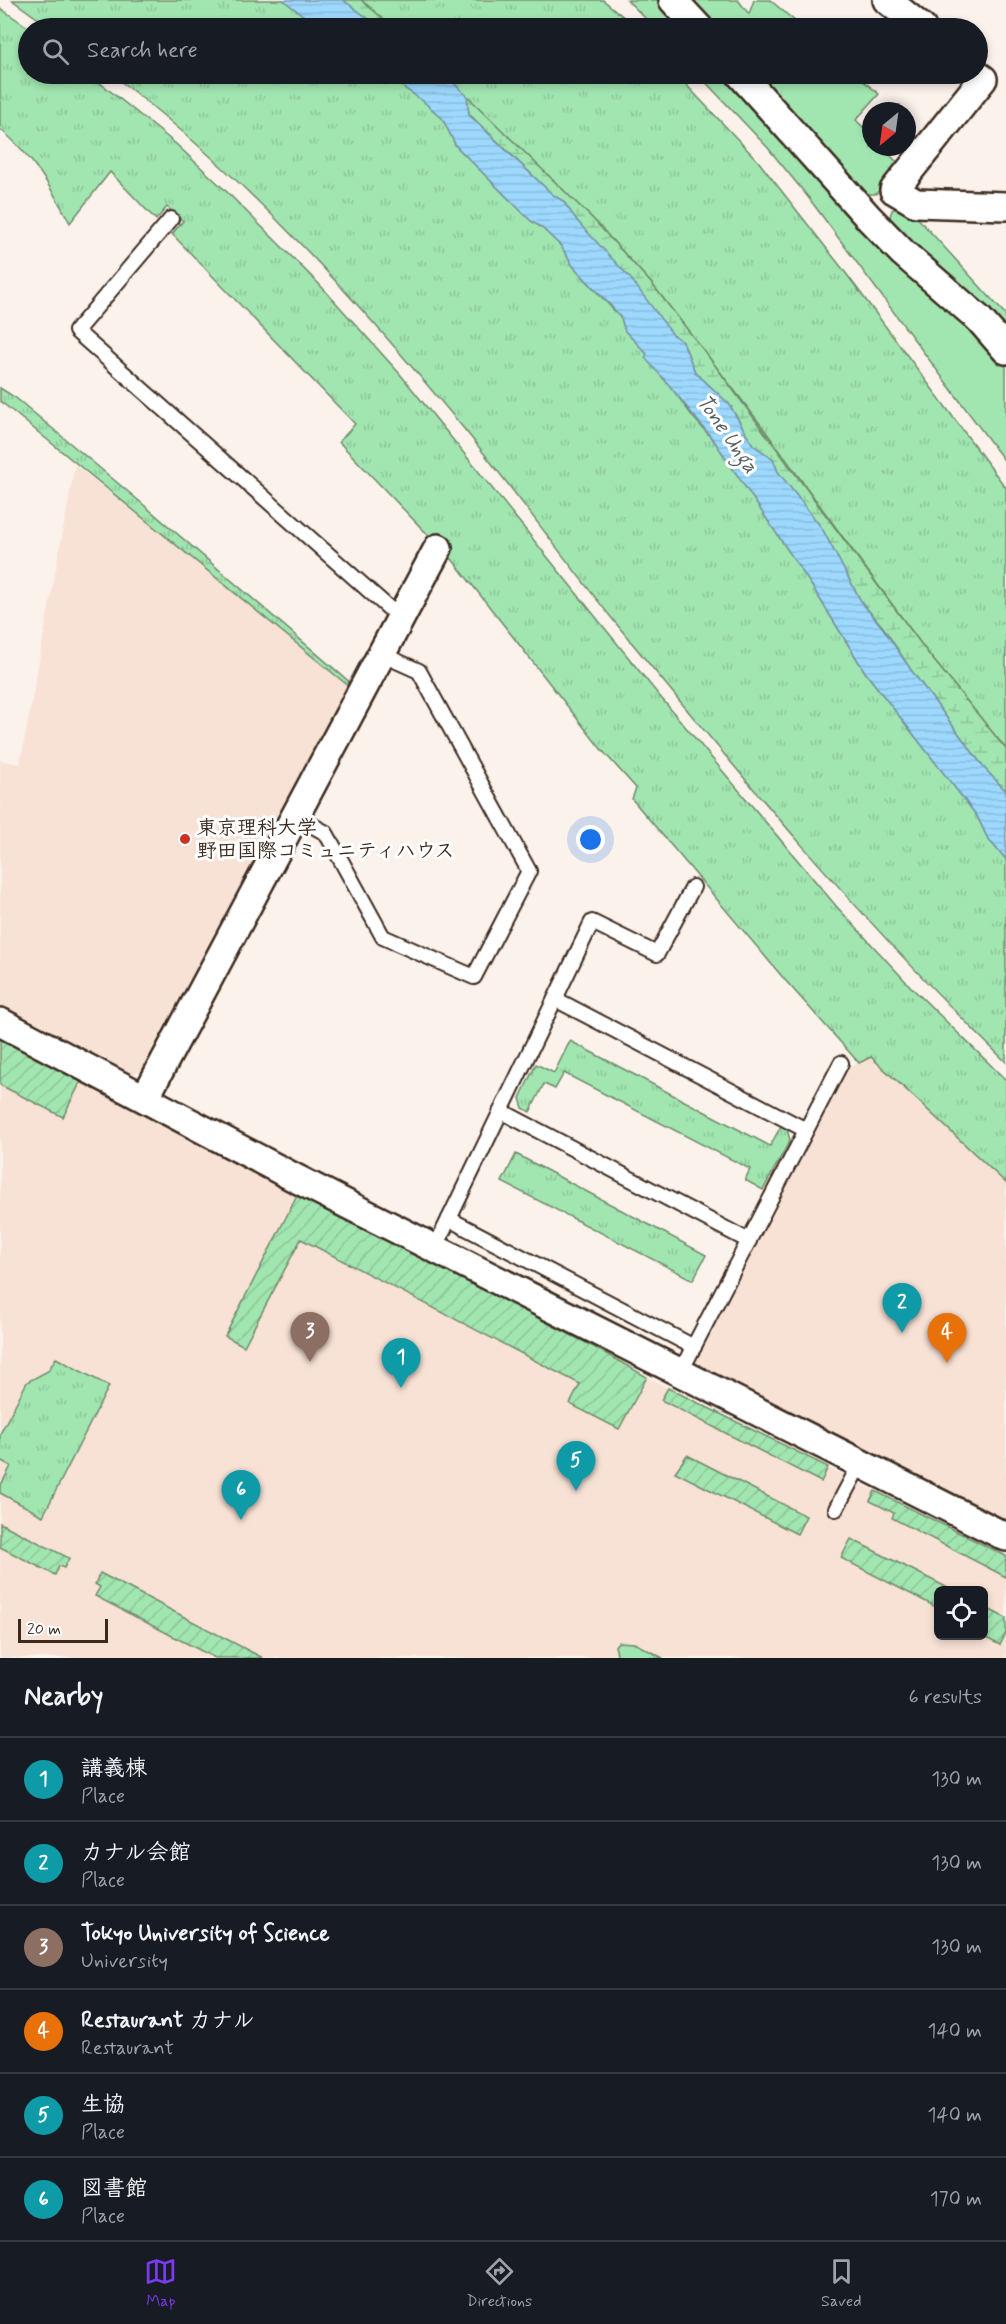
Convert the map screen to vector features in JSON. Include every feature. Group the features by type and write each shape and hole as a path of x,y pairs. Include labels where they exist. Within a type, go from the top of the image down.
{"street":[{"path":"673,0 690,18"},
{"path":"887,0 910,18"},
{"path":"749,84 869,218 903,253 979,319 1006,350"},
{"path":"869,218 979,84"},
{"path":"894,190 916,203 1006,206"},
{"path":"145,1098 438,548"},
{"path":"0,1022 295,1178 1006,1537"}],"lane":[{"path":"171,219 76,331 400,618"},
{"path":"295,816 326,833 383,937 474,976 529,871 419,671 381,654"},
{"path":"435,1248 592,922 657,954 693,887"},
{"path":"555,999 806,1130"},
{"path":"680,1373 841,1063"},
{"path":"501,1111 749,1241"},
{"path":"449,1219 694,1347"},
{"path":"837,1509 860,1464"}],"shaded area":[{"path":"75,465 353,685 149,1068 128,1075 0,1008 0,760 20,764"},
{"path":"0,1038 647,1377 1006,1556 1006,1658 0,1658"},
{"path":"871,1056 1006,1183 1006,1520 693,1365 848,1068"}],"green space":[{"path":"12,0 283,0 307,18 37,18"},
{"path":"343,0 361,0 382,18 367,18"},
{"path":"361,0 603,0 625,18 382,18"},
{"path":"627,0 659,0 676,18 645,18"},
{"path":"689,0 738,0 749,14 754,0 770,0 791,18 706,18"},
{"path":"0,8 18,20 18,84 101,84 176,144 320,285 400,374 657,693 837,907 911,987 1006,1080 1006,1183 871,1057 859,1063 785,980 632,799 636,788 601,749 448,554 421,554 430,537 339,442 355,424 172,234 183,221 167,207 156,220 110,172 70,223 40,172 22,150 0,129"},
{"path":"124,84 398,84 442,118 456,146 531,221 561,246 573,266 621,318 625,331 640,345 693,417 715,442 812,586 865,672 977,816 988,839 1006,859 1006,1062 903,957 755,791 614,621 465,430 384,335 342,288 253,197 160,113"},
{"path":"454,84 685,84 758,161 842,268 1006,488 1006,749 927,652 758,421 652,284 593,219"},
{"path":"707,84 734,84 848,210 964,319 1006,367 1006,463 808,197 768,148"},
{"path":"764,84 867,84 879,94 872,102 862,102 862,113 856,120 862,126 862,156 891,156 900,165 876,194 863,194"},
{"path":"467,96 593,219 652,284 708,356 927,652 1006,749 1006,791 985,769 911,670 883,627 862,603 821,527 778,472 773,459 753,445 729,404 695,372 683,342 673,335 563,201 553,195 469,114"},
{"path":"899,207 915,215 1006,315 1006,332 910,245 891,221 892,210"},
{"path":"0,388 16,398 138,500 353,685 351,688 0,401"},
{"path":"0,1038 81,1081 63,1117 0,1085"},
{"path":"570,1041 770,1146 781,1126 787,1129 790,1140 763,1190 745,1180 750,1169 564,1073 555,1089 544,1084 530,1112 523,1108 520,1098 536,1064 554,1073"},
{"path":"516,1154 706,1255 693,1280 502,1182"},
{"path":"298,1194 594,1347 647,1377 619,1429 570,1404 580,1384 301,1239 244,1346 225,1336"},
{"path":"56,1358 109,1386 43,1516 0,1493 0,1487 11,1466 0,1460 0,1434 27,1382 48,1371"},
{"path":"668,1388 828,1467 821,1482 661,1400"},
{"path":"687,1455 806,1516 797,1534 675,1472"},
{"path":"875,1491 1006,1556 1006,1577 892,1518 894,1513 870,1501"},
{"path":"0,1523 69,1558 64,1568 59,1566 55,1575 0,1547"},
{"path":"851,1539 944,1586 934,1586 934,1606 841,1558"},
{"path":"100,1573 263,1658 215,1658 95,1596 100,1587 95,1584"},
{"path":"988,1609 1006,1618 1006,1633 1000,1645 988,1639"},
{"path":"618,1642 634,1643 663,1658 618,1658 615,1646"}],"water":[{"path":"283,0 343,0 367,18 307,18"},
{"name":"Tone Unga","path":"398,84 454,84 467,96 469,115 553,195 563,201 578,222 631,279 673,335 683,342 695,372 729,404 753,445 773,459 778,472 821,527 862,603 985,769 1006,791 1006,859 988,839 977,816 865,672 812,586 715,442 645,358 647,354 625,331 621,318 573,266 561,246 531,221 456,146 442,118"}],"place":[{"name":"東京理科大学 野田国際コミュニティハウス","path":"185,839"},
{"name":"カナル会館","path":"902,1333"},
{"name":"Tokyo University of Science","path":"310,1362"},
{"name":"Restaurant カナル","path":"947,1363"},
{"name":"講義棟","path":"401,1388"},
{"name":"生協","path":"576,1491"},
{"name":"図書館","path":"241,1520"}]}
